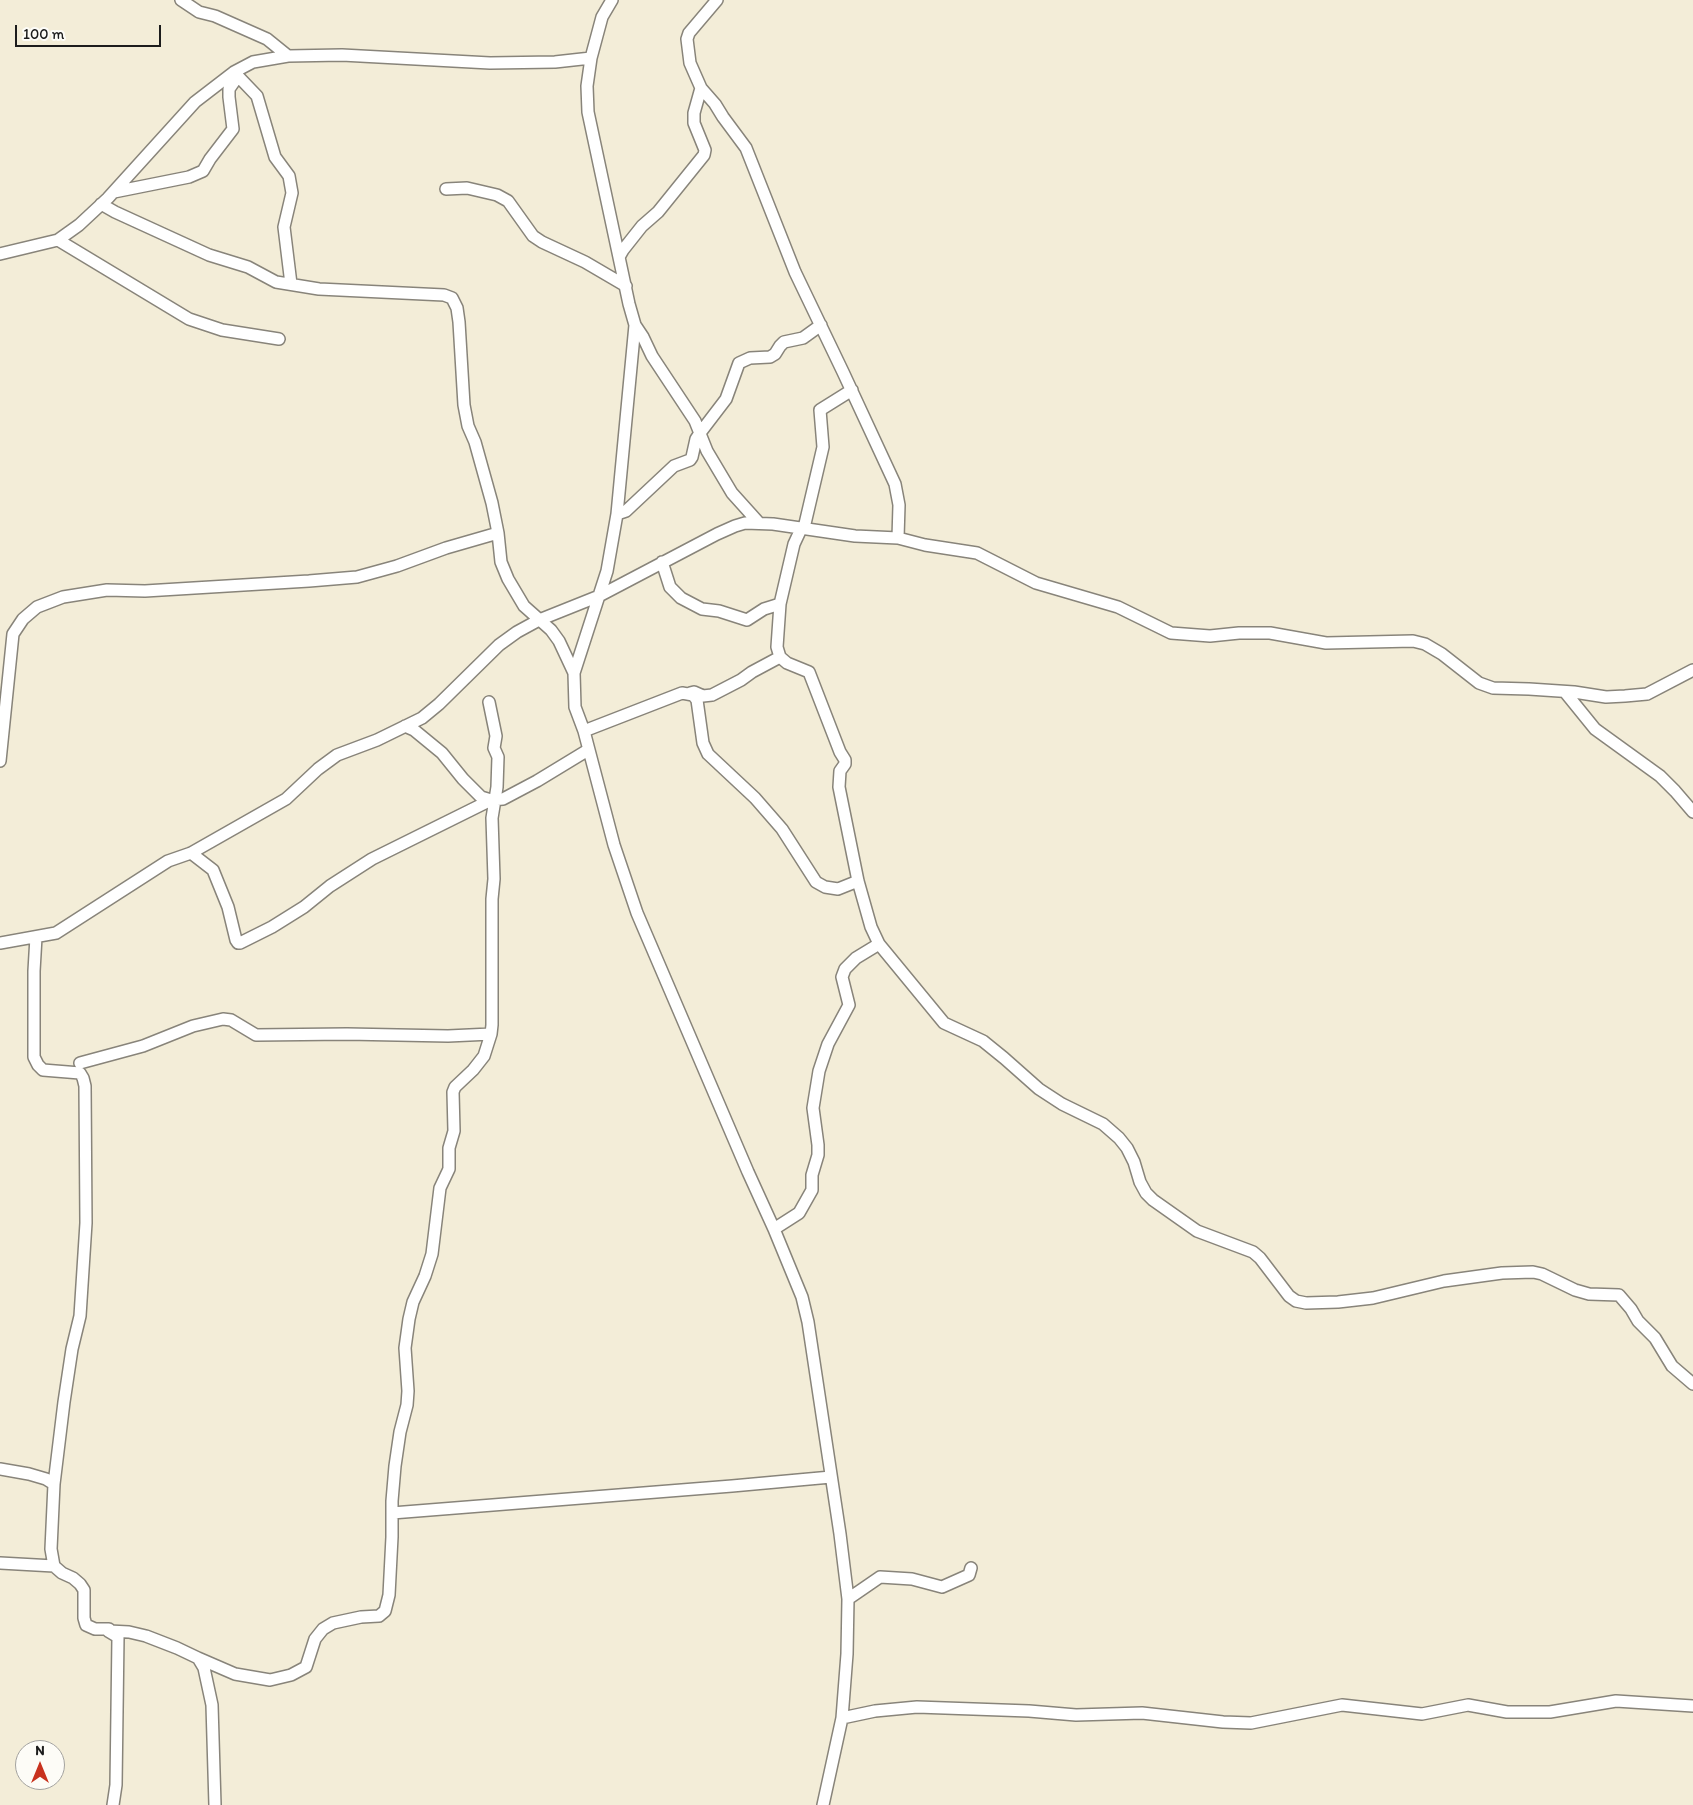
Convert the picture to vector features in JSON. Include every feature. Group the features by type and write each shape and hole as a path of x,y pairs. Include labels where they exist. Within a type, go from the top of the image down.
{"street":[{"path":"181,0 199,12 216,16 267,38 288,56"},
{"path":"612,0 602,17 592,58 587,86 588,112 629,304 635,325 652,356 694,421 708,451 732,493 759,523"},
{"path":"717,0 689,33 687,40 690,63 701,88 715,104 746,148 795,272 895,484 899,505 898,538"},
{"path":"0,254 58,240 79,225 114,192 195,102 253,62 288,56 372,55 490,62 556,62 592,58"},
{"path":"114,192 189,177 203,171 233,129 229,89 236,74"},
{"path":"236,74 256,96 275,157 289,176 292,193 284,227 291,284"},
{"path":"619,257 642,226 658,212 704,155 705,150 694,123 694,113 701,88"},
{"path":"446,189 467,188 497,195 508,201 533,236 585,262 626,286"},
{"path":"101,204 209,255 248,267 276,282 319,289 444,295 452,298 457,308 459,322 464,405 468,426 475,442 492,503 501,562 508,579 524,606 551,630 560,641 574,673"},
{"path":"58,240 188,319 222,330 279,339"},
{"path":"635,325 617,514 607,571 574,673 575,707 584,731 614,845 637,913 774,1229 802,1297 808,1322 848,1598 847,1654 842,1718 823,1805"},
{"path":"617,514 626,511 674,466 690,460 696,439 726,399 739,363 750,358 770,357 775,354 784,342 803,338 821,325"},
{"path":"852,390 820,410 823,447 802,528 794,544 780,604 776,636 777,647 780,657 787,663 809,672 840,752 845,760 845,764 840,771 839,787 858,881 871,927 879,944 944,1023 983,1042 1039,1089 1062,1104 1103,1124 1127,1148 1134,1162 1140,1182 1146,1193 1153,1200 1197,1232 1253,1252 1260,1258 1289,1296 1296,1301 1306,1303 1364,1299 1470,1277 1517,1272 1542,1274 1575,1290 1589,1294 1619,1295 1638,1322 1655,1338 1672,1366 1693,1384"},
{"path":"0,943 56,933 168,861 191,853 286,799 337,754 377,740 422,718 439,704 499,645 517,632 539,620 599,596 735,526 759,523 855,536 898,538 925,545 976,553 1036,583 1118,607 1171,633 1210,636 1270,633 1326,643 1413,641 1425,644 1442,654 1479,683 1493,688 1565,692 1606,697 1647,694 1693,670"},
{"path":"0,761 13,634 23,619 37,607 63,598 107,590 144,591 357,577 498,533"},
{"path":"662,562 670,587 681,598 702,609 747,620 764,609 780,604"},
{"path":"584,731 682,693 694,692 703,696 712,695 780,657"},
{"path":"1565,692 1595,729 1660,776 1676,791 1693,812"},
{"path":"688,693 697,700 703,743 708,754 755,798 782,829 816,882 825,887 838,889 858,881"},
{"path":"0,1563 54,1566 80,1584 84,1590 84,1618 86,1625 95,1629 109,1629 146,1636 235,1674 270,1680 291,1675 306,1667 315,1640 323,1629 333,1623 361,1617 379,1616 385,1611 389,1595 392,1501 400,1432 407,1405 405,1348 413,1302 425,1276 432,1254 440,1188 449,1170 449,1148 454,1131 453,1092 484,1056 491,1034 492,899 494,879 492,818 493,800 497,787 498,757 494,748 496,736 489,702"},
{"path":"405,726 414,730 442,753 463,779 482,797 493,800"},
{"path":"191,853 212,870 228,907 236,940 240,943 304,907 330,886 372,859 493,800 503,799 588,750"},
{"path":"36,937 34,1057 43,1070 80,1073 86,1086 86,1223 80,1316 72,1349 54,1484 51,1549 54,1566"},
{"path":"774,1229 799,1213 812,1190 812,1176 818,1155 813,1108 820,1071 828,1044 849,1005 842,977 845,969 856,958 879,944"},
{"path":"80,1063 143,1046 193,1026 223,1019 231,1020 256,1035 448,1036 491,1034"},
{"path":"0,1469 29,1474 54,1484"},
{"path":"392,1513 831,1477"},
{"path":"848,1598 880,1577 912,1578 942,1586 969,1575 971,1568"},
{"path":"108,1630 118,1637 116,1785 113,1805"},
{"path":"198,1658 204,1668 212,1705 215,1805"},
{"path":"842,1718 875,1711 917,1707 1029,1711 1076,1716 1142,1713 1223,1722 1251,1723 1342,1705 1381,1708 1415,1714 1468,1705 1507,1712 1550,1712 1616,1701 1693,1706"}]}
